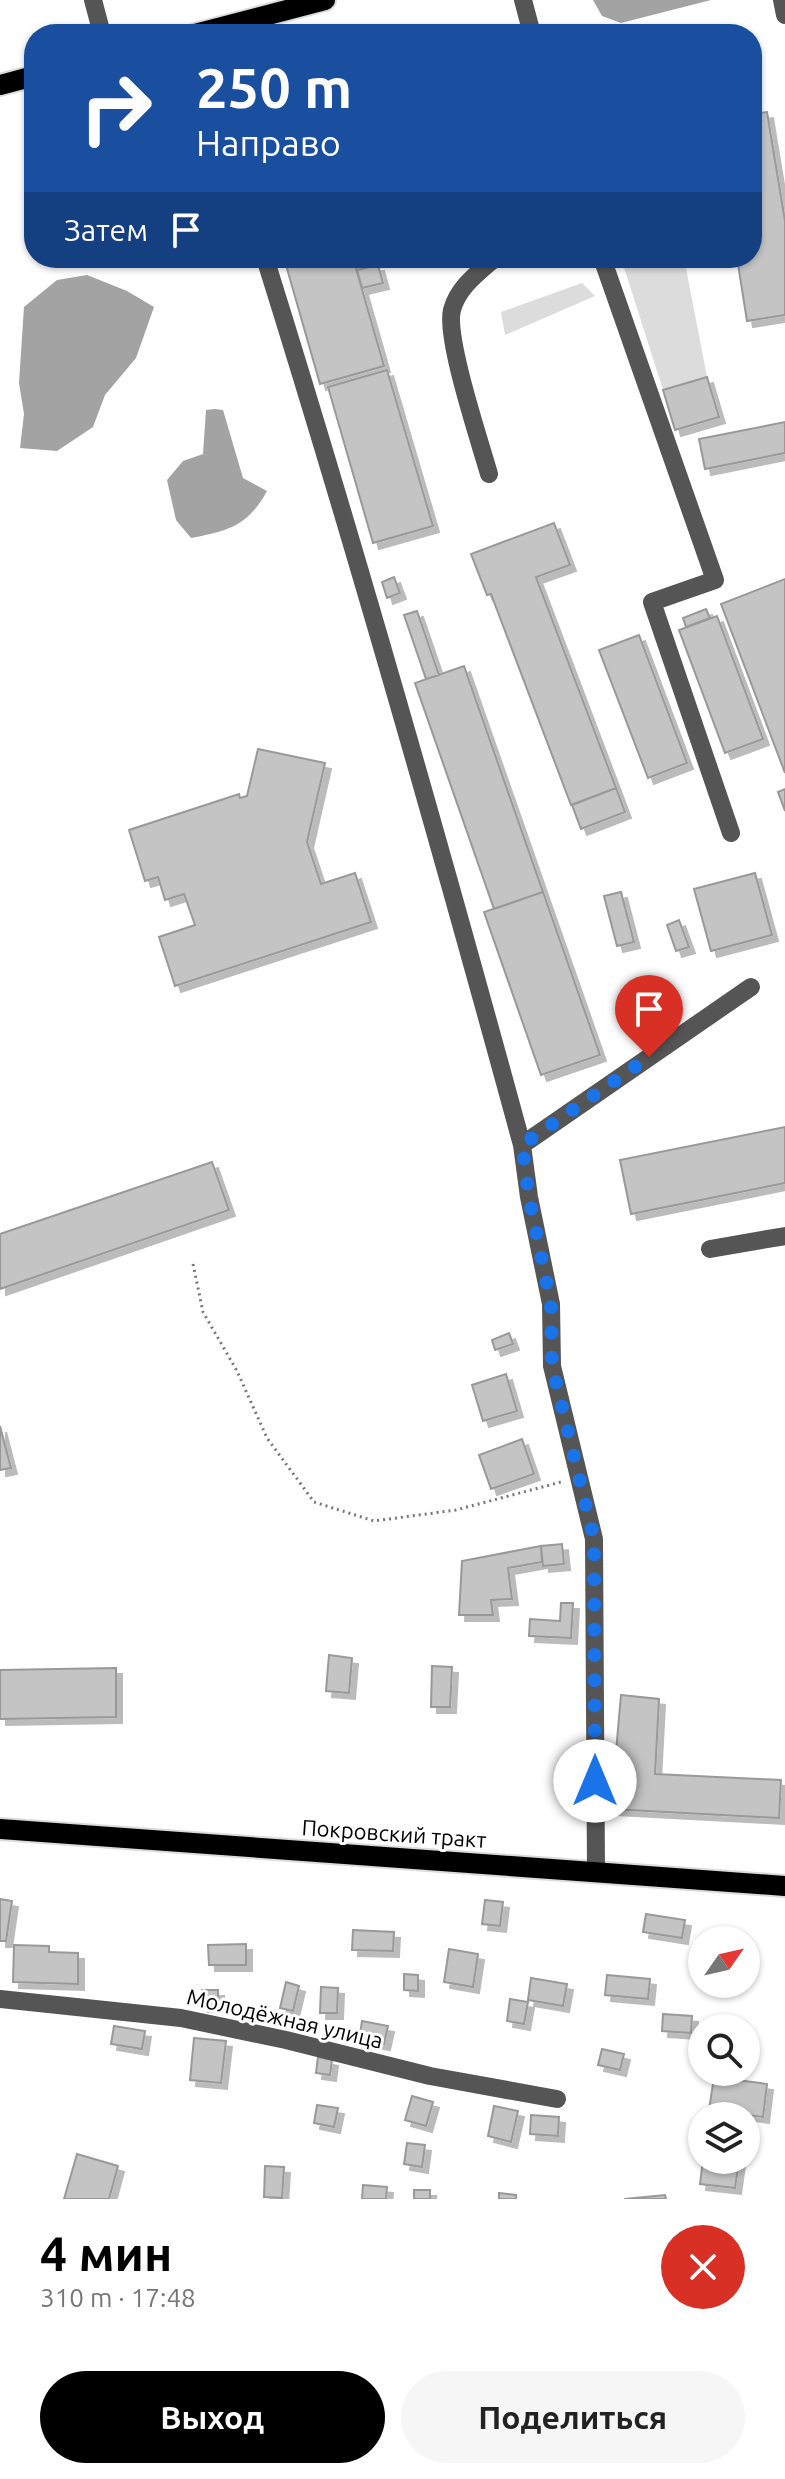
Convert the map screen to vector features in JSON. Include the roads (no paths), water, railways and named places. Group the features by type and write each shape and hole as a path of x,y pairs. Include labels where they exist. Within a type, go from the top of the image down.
{"main road":[{"path":"233,24 325,0"},
{"path":"0,85 24,79"},
{"name":"Покровский тракт","path":"0,1829 785,1886"}],"street":[{"path":"93,0 99,24"},
{"path":"523,0 529,24"},
{"path":"782,0 785,15"},
{"path":"268,268 438,836 522,1145 529,1197 551,1304 552,1366 594,1539 596,1872"},
{"path":"484,268 464,286 451,312 455,349 489,474"},
{"path":"606,268 715,580 652,602 731,833"},
{"path":"522,1145 751,987"},
{"path":"710,1249 785,1236"},
{"name":"Молодёжная улица","path":"0,1999 181,2018 430,2076 557,2099"}]}
